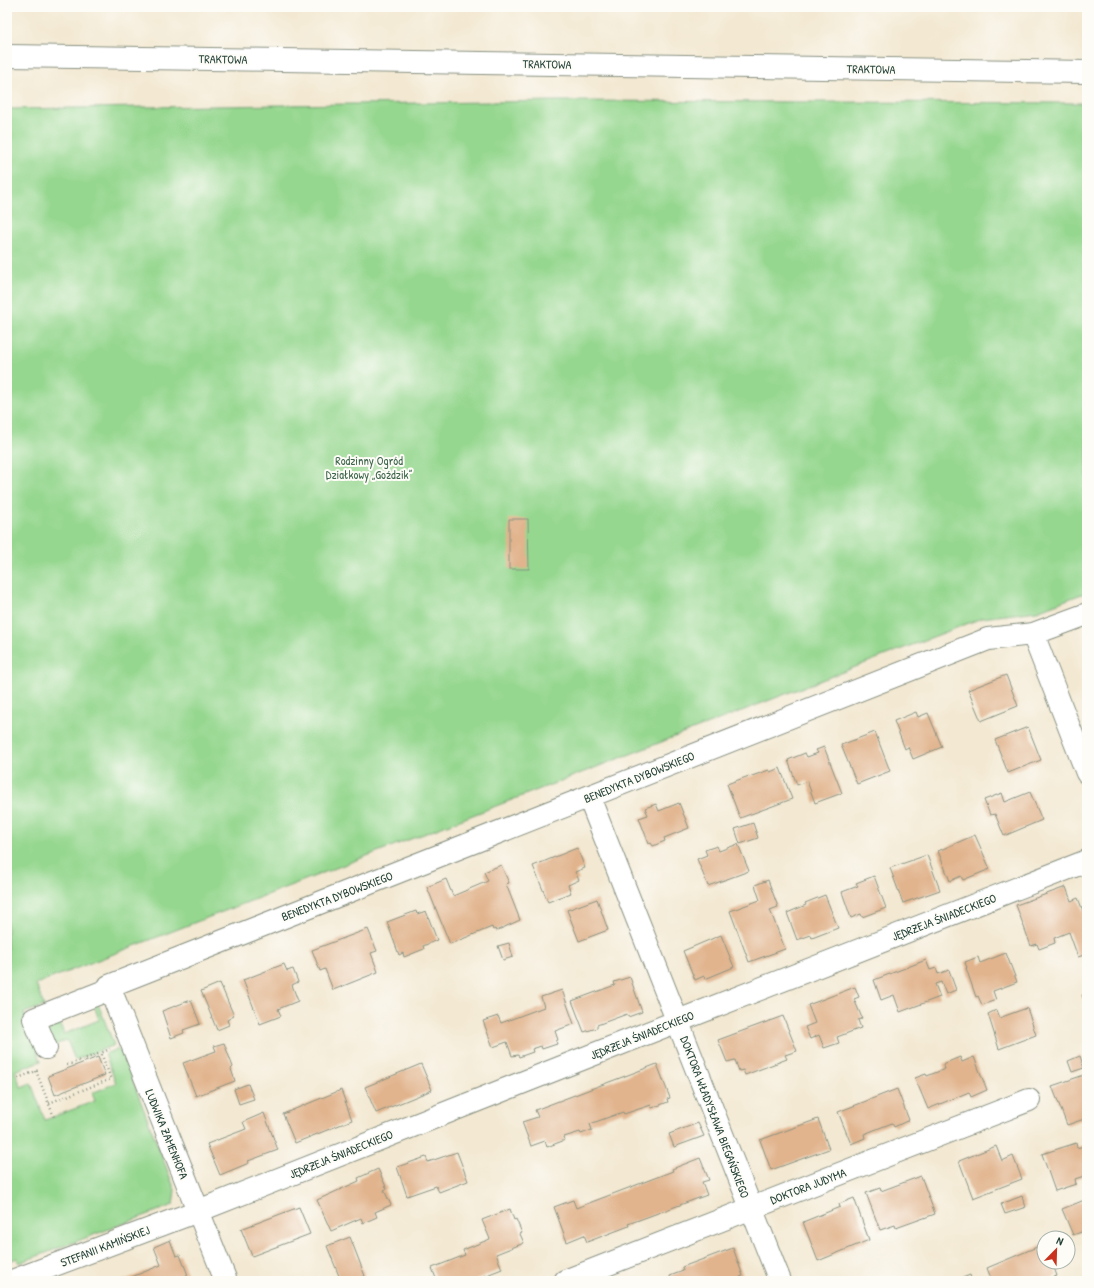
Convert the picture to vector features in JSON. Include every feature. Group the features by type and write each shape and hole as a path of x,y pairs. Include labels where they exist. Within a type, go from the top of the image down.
{"street":[{"name":"TRAKTOWA","path":"7,56 1087,72"},
{"name":"BENEDYKTA DYBOWSKIEGO","path":"46,1048 34,1019 988,639 1032,634 1087,614"},
{"path":"1032,634 1087,773"},
{"name":"DOKTORA WŁADYSŁAWA BIEGAŃSKIEGO","path":"589,797 780,1281"},
{"name":"JĘDRZEJA ŚNIADECKIEGO","path":"198,1211 1087,861"},
{"name":"LUDWIKA ZAMENHOFA","path":"109,988 226,1281"},
{"name":"DOKTORA JUDYMA","path":"565,1281 1029,1100"},
{"name":"STEFANII KAMIŃSKIEJ","path":"12,1281 198,1211"}],"path":[{"path":"67,1066 130,1041"},
{"path":"49,1103 111,1079 101,1053"},
{"path":"36,1071 54,1117"}],"green space":[{"name":"Rodzinny Ogród Działkowy „Goździk”","path":"560,101 1087,103 1087,592 1037,611 982,618 36,984 44,1006 24,1013 39,1050 37,1051 41,1061 15,1071 21,1087 31,1083 45,1120 95,1101 92,1093 116,1083 105,1054 117,1049 122,1053 175,1190 173,1205 19,1263 17,1258 7,1262 7,109"},
{"path":"97,1001 114,1045 75,1060 67,1040 52,1046 47,1025 57,1016 64,1034 99,1020 93,1002"}],"building":[{"path":"509,519 528,519 529,569 509,569"},
{"path":"1006,675 1018,706 981,721 968,690"},
{"path":"916,712 918,717 928,713 942,747 913,759 908,747 905,749 894,721"},
{"path":"1028,727 1041,760 1008,773 995,740"},
{"path":"875,732 890,771 857,784 841,745"},
{"path":"824,747 842,793 815,803 807,781 797,785 788,760 805,753 807,757 818,753 816,750"},
{"path":"780,768 792,799 740,818 727,784 749,776 769,770 770,772"},
{"path":"1030,792 1042,820 1004,836 995,814 990,815 984,800 1002,793 1005,802"},
{"path":"679,803 689,828 664,838 665,841 653,846 651,843 649,844 639,818 648,815 645,808 656,804 659,811"},
{"path":"753,823 758,838 740,844 735,829"},
{"path":"975,835 990,869 963,880 961,876 950,881 938,851"},
{"path":"738,844 749,871 708,886 697,859 707,855 705,850 717,846 719,851"},
{"path":"577,848 585,868 575,872 579,880 568,885 571,893 548,902 533,866"},
{"path":"927,855 940,890 903,903 890,868"},
{"path":"501,865 509,883 506,884 520,920 496,931 495,929 493,930 492,927 450,944 427,887 446,879 453,896 488,881 484,872"},
{"path":"874,876 886,908 862,917 861,914 851,918 842,892 858,886 856,883"},
{"path":"768,880 778,907 770,910 785,949 749,962 730,911 760,900 755,885"},
{"path":"1066,887 1071,901 1078,898 1083,911 1087,909 1087,954 1078,957 1069,932 1054,938 1055,943 1039,949 1037,944 1031,946 1016,905"},
{"path":"825,895 838,928 812,938 811,935 797,940 787,913 806,905 805,903"},
{"path":"597,899 608,930 579,941 567,910"},
{"path":"416,911 417,914 426,911 437,940 423,946 424,949 404,957 403,953 399,955 387,922"},
{"path":"368,929 377,951 371,953 378,972 333,990 325,969 320,971 312,950"},
{"path":"721,935 734,967 705,979 704,976 695,980 683,951"},
{"path":"509,943 513,957 503,960 498,946"},
{"path":"1006,953 1017,982 993,991 996,1000 982,1005 978,996 976,997 965,962 978,957 980,963"},
{"path":"926,960 930,970 936,968 938,974 949,970 956,990 946,994 941,982 935,984 940,997 900,1012 894,995 881,1000 874,980"},
{"path":"284,964 287,971 293,969 298,982 292,985 298,1001 278,1009 281,1016 260,1024 243,980"},
{"path":"630,977 642,1012 628,1017 627,1014 597,1025 597,1028 584,1032 572,1001 615,985 614,982"},
{"path":"220,983 234,1016 227,1020 229,1025 217,1030 201,991"},
{"path":"855,987 859,997 854,999 862,1018 858,1020 861,1028 837,1037 839,1043 824,1048 819,1035 810,1039 805,1027 815,1023 808,1005"},
{"path":"562,990 574,1024 555,1031 558,1040 556,1041 557,1044 542,1049 541,1046 532,1049 533,1052 519,1057 518,1055 512,1056 507,1042 493,1047 483,1021 498,1016 501,1023 544,1007 541,997"},
{"path":"1087,993 1087,1008 1082,995"},
{"path":"191,1000 200,1024 183,1030 184,1033 171,1038 162,1011"},
{"path":"1027,1008 1036,1035 999,1049 988,1014 996,1010 999,1018"},
{"path":"783,1016 797,1051 785,1055 787,1059 745,1075 743,1070 739,1071 735,1060 727,1062 718,1040"},
{"path":"224,1043 233,1067 231,1069 235,1081 196,1096 183,1063 216,1051 214,1046"},
{"path":"1080,1056 1084,1068 1072,1072 1068,1061"},
{"path":"98,1057 105,1075 55,1095 48,1076"},
{"path":"960,1057 962,1062 974,1057 987,1090 971,1097 969,1092 928,1109 915,1078 926,1074 927,1076 945,1069 943,1064"},
{"path":"421,1064 432,1090 376,1113 365,1087"},
{"path":"657,1064 670,1098 667,1099 668,1102 652,1108 651,1105 624,1114 623,1112 590,1124 592,1130 581,1134 580,1132 564,1137 565,1140 547,1147 545,1141 531,1146 522,1122 538,1117 535,1110"},
{"path":"1087,1074 1087,1103 1084,1104 1087,1118 1067,1125 1052,1086"},
{"path":"248,1084 254,1099 239,1104 234,1089"},
{"path":"897,1089 909,1120 894,1127 892,1123 864,1134 865,1138 851,1144 838,1112"},
{"path":"341,1090 352,1120 295,1143 283,1114"},
{"path":"264,1113 278,1150 248,1161 249,1163 220,1175 207,1144 246,1129 243,1122"},
{"path":"818,1119 829,1149 771,1170 760,1140"},
{"path":"698,1123 704,1136 674,1147 669,1134"},
{"path":"1076,1143 1077,1148 1087,1145 1087,1175 1075,1179 1076,1184 1055,1191 1042,1154"},
{"path":"996,1146 1002,1161 1013,1156 1022,1179 973,1198 959,1161"},
{"path":"457,1152 468,1181 439,1192 436,1186 407,1196 397,1167 426,1157 428,1162"},
{"path":"700,1158 709,1180 702,1182 707,1195 628,1224 629,1226 587,1242 584,1235 567,1242 554,1207 573,1200 576,1208 673,1171 672,1169"},
{"path":"378,1169 387,1189 384,1190 391,1205 375,1212 377,1217 363,1223 361,1218 331,1231 317,1200 359,1181 358,1178"},
{"path":"921,1176 935,1214 896,1228 895,1225 880,1230 866,1193 880,1188 881,1191"},
{"path":"1022,1196 1026,1207 1005,1214 1001,1204"},
{"path":"854,1198 869,1240 818,1261 803,1222 840,1207 839,1204"},
{"path":"1087,1199 1087,1230 1076,1234 1076,1230 1071,1230 1062,1209"},
{"path":"299,1207 310,1234 252,1256 241,1229"},
{"path":"510,1209 514,1220 516,1219 522,1233 520,1234 524,1243 496,1254 502,1269 474,1280 475,1281 437,1281 432,1268 465,1255 463,1250 490,1239 482,1220"},
{"path":"350,1237 365,1276 354,1281 341,1281 327,1246"},
{"path":"170,1240 176,1256 180,1255 188,1275 184,1277 186,1281 122,1281 161,1265 154,1247"},
{"path":"1036,1247 1036,1270 1055,1270 1057,1276 1044,1281 992,1281 987,1268"},
{"path":"733,1248 743,1276 740,1277 741,1281 671,1281 670,1276 683,1271 682,1267"},
{"path":"970,1275 972,1281 955,1281"}]}
